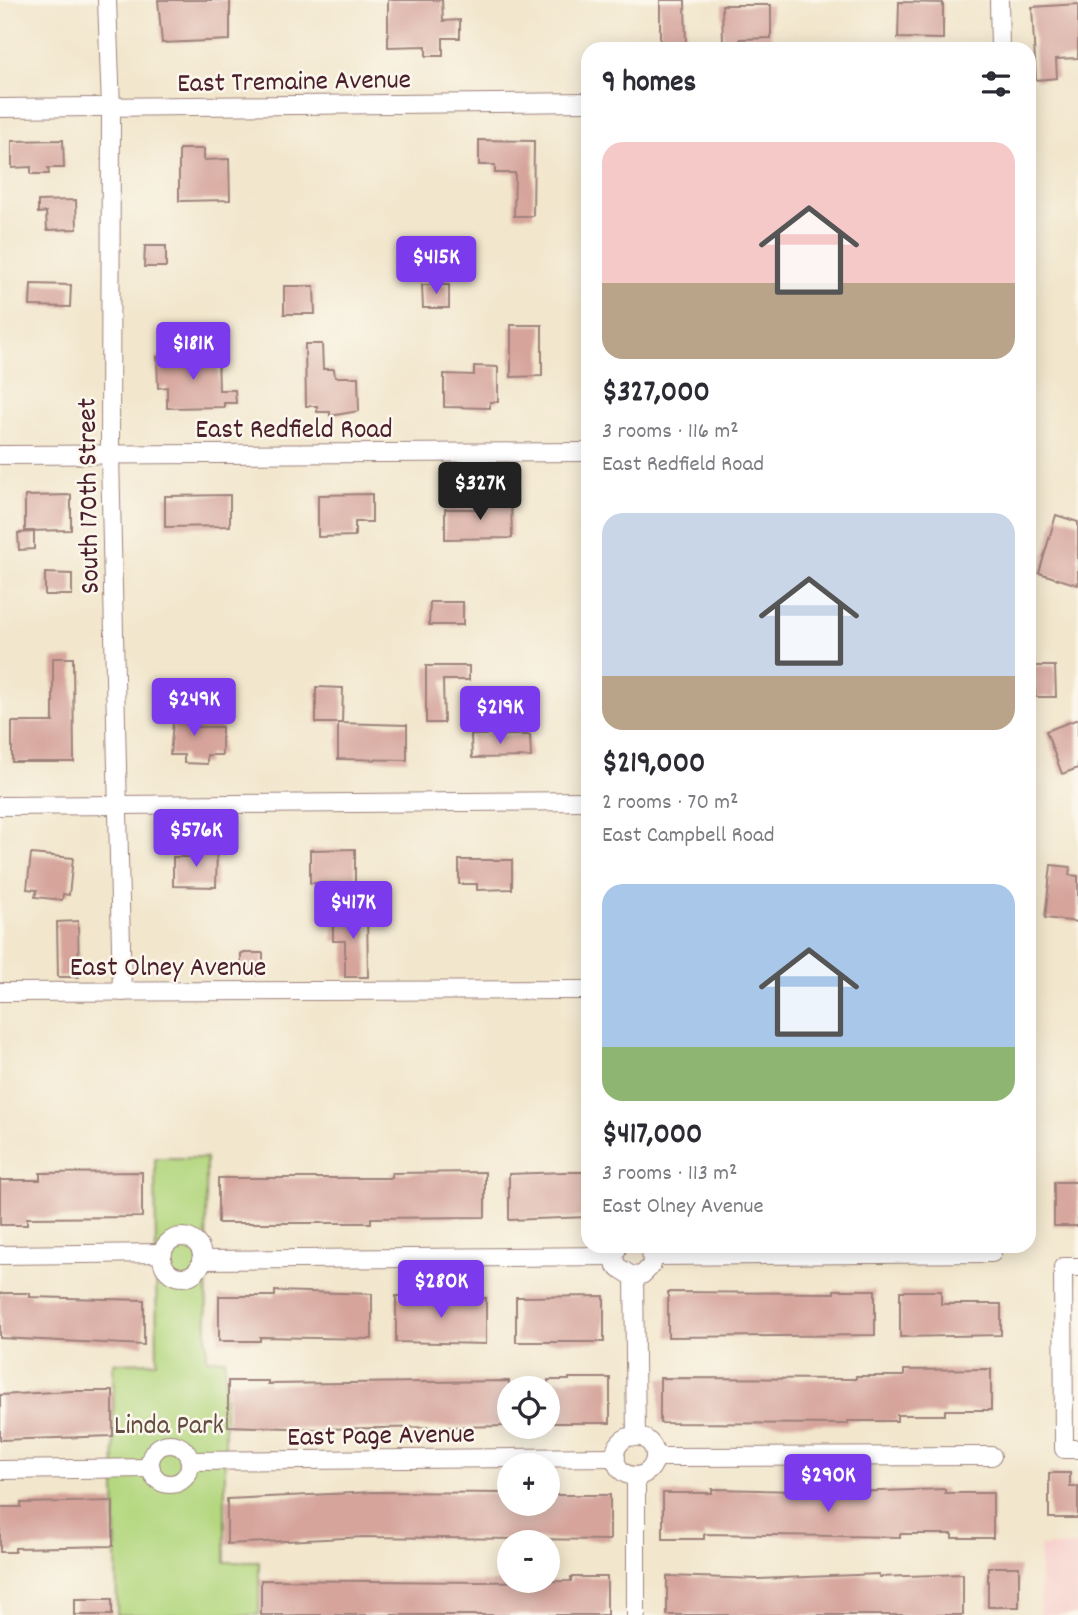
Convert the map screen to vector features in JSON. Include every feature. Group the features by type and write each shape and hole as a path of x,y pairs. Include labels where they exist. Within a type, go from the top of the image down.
{"street":[{"name":"South 170th Street","path":"107,0 111,108 110,454 120,806 122,992"},
{"path":"999,0 1000,42"},
{"name":"East Tremaine Avenue","path":"0,108 581,102"},
{"name":"East Redfield Road","path":"0,454 581,452"},
{"path":"0,806 581,801"},
{"name":"East Olney Avenue","path":"0,992 581,990"},
{"path":"184,1238 197,1244 201,1260 194,1273 180,1277 167,1270 163,1253 170,1242 184,1238"},
{"path":"201,1260 581,1252"},
{"path":"0,1255 163,1253"},
{"path":"616,1253 621,1271 634,1276 648,1271 652,1253"},
{"path":"879,1253 992,1254"},
{"path":"1070,1267 1071,1449"},
{"path":"634,1276 636,1437"},
{"path":"636,1437 649,1442 655,1457 649,1470 636,1476 622,1471 616,1457 622,1442 636,1437"},
{"path":"168,1445 182,1448 190,1461 187,1474 176,1483 159,1480 151,1468 155,1452 168,1445"},
{"path":"655,1457 992,1456"},
{"name":"East Page Avenue","path":"190,1461 616,1457"},
{"path":"0,1470 151,1468"},
{"path":"636,1476 636,1615"}],"shaded area":[{"path":"1040,1546 1078,1546 1078,1615 1040,1615"}],"green space":[{"name":"Linda Park","path":"155,1158 206,1158 207,1359 225,1359 225,1562 259,1562 259,1615 117,1615 113,1363 157,1362"}],"building":[{"path":"158,0 230,0 230,40 162,43"},
{"path":"388,0 442,0 443,21 460,20 460,38 443,38 443,56 426,56 426,46 388,47"},
{"path":"660,0 685,0 686,42 660,42"},
{"path":"899,2 943,3 943,39 898,38"},
{"path":"1078,4 1078,58 1056,59 1057,78 1036,80 1032,7"},
{"path":"722,5 771,5 771,38 723,42"},
{"path":"63,140 64,168 48,168 49,174 31,174 31,167 12,168 12,141"},
{"path":"479,140 534,141 533,216 514,216 515,173 495,173 495,165 479,165"},
{"path":"179,149 204,149 204,160 229,159 230,200 179,201"},
{"path":"76,200 77,229 47,230 46,212 38,213 38,201"},
{"path":"145,246 166,246 166,267 144,267"},
{"path":"31,284 71,285 70,307 30,306"},
{"path":"422,285 449,285 449,308 423,308"},
{"path":"284,286 314,286 315,314 284,314"},
{"path":"511,325 542,325 542,376 511,377"},
{"path":"305,344 322,344 323,369 334,369 335,377 358,377 359,411 330,416 330,412 317,412 317,406 306,406"},
{"path":"218,356 219,390 235,390 236,403 224,403 224,407 167,408 167,387 158,388 157,357"},
{"path":"474,366 498,367 498,402 490,402 490,408 444,407 444,374 474,375"},
{"path":"372,494 372,522 355,522 355,536 318,537 318,495"},
{"path":"71,495 71,530 25,531 25,496"},
{"path":"230,495 230,526 165,527 165,496"},
{"path":"511,500 512,538 445,539 445,509 481,509 481,501"},
{"path":"1056,515 1078,522 1078,585 1039,573"},
{"path":"34,532 34,549 19,550 18,533"},
{"path":"45,573 72,574 72,595 45,595"},
{"path":"430,602 463,602 463,625 429,625"},
{"path":"53,658 73,658 74,762 12,762 12,722 53,722"},
{"path":"426,666 469,666 469,680 443,680 444,723 426,723"},
{"path":"1036,666 1055,666 1056,697 1036,697"},
{"path":"316,687 343,688 342,723 316,723"},
{"path":"175,701 188,701 188,727 222,727 222,755 207,755 207,764 184,763 184,755 170,755"},
{"path":"1078,719 1078,768 1062,774 1046,731"},
{"path":"338,723 407,725 407,760 338,759"},
{"path":"486,730 499,730 499,735 530,735 531,757 472,758 471,735 486,735"},
{"path":"197,847 217,848 216,887 173,886 173,857 197,857"},
{"path":"355,849 355,883 310,883 310,850"},
{"path":"31,854 73,858 69,895 63,894 62,900 35,897 37,890 27,889"},
{"path":"459,860 512,860 512,889 477,890 477,884 459,884"},
{"path":"1051,865 1070,867 1069,875 1078,876 1078,922 1045,918"},
{"path":"333,911 367,911 368,977 345,977 345,941 333,941"},
{"path":"78,921 79,977 58,977 57,922"},
{"path":"241,953 263,953 263,975 241,975"},
{"path":"142,1172 142,1217 27,1218 27,1225 0,1225 0,1180 40,1180 40,1173"},
{"path":"485,1172 485,1217 371,1218 371,1223 218,1223 218,1178 392,1178 392,1173"},
{"path":"581,1172 581,1217 509,1220 509,1174"},
{"path":"1054,1182 1078,1182 1078,1226 1054,1226"},
{"path":"834,1290 875,1290 875,1335 668,1337 668,1292 834,1293"},
{"path":"275,1291 372,1294 372,1339 260,1337 260,1341 219,1341 219,1296 275,1296"},
{"path":"900,1291 941,1291 941,1304 1001,1304 1001,1335 900,1337"},
{"path":"0,1293 30,1293 30,1297 144,1300 144,1345 0,1338"},
{"path":"396,1296 486,1298 486,1344 396,1342"},
{"path":"604,1296 604,1342 516,1342 516,1297"},
{"path":"991,1369 991,1410 945,1410 945,1415 897,1415 897,1421 848,1421 848,1424 660,1423 660,1378 856,1379 856,1376 904,1376 904,1370"},
{"path":"610,1378 610,1423 560,1423 560,1380"},
{"path":"228,1381 268,1381 268,1384 497,1381 497,1426 316,1429 228,1426"},
{"path":"113,1391 113,1436 0,1440 0,1395"},
{"path":"1049,1473 1070,1473 1070,1487 1078,1487 1078,1518 1049,1518"},
{"path":"712,1489 848,1492 945,1489 945,1493 993,1493 993,1538 952,1538 952,1534 900,1534 900,1537 704,1534 704,1539 663,1539 663,1493 712,1493"},
{"path":"374,1492 497,1493 497,1516 560,1516 560,1495 610,1495 610,1540 560,1539 560,1530 497,1530 497,1539 364,1537 227,1544 227,1499"},
{"path":"113,1501 113,1546 15,1548 15,1552 0,1552 0,1507 21,1507 21,1503"},
{"path":"988,1567 1019,1567 1019,1607 988,1607"},
{"path":"879,1574 879,1577 963,1574 963,1615 667,1615 667,1576 758,1579"},
{"path":"571,1577 607,1577 607,1615 261,1615 261,1580 497,1582 497,1593 560,1593 560,1581 571,1581"},
{"path":"75,1599 112,1599 112,1615 75,1615"}]}
